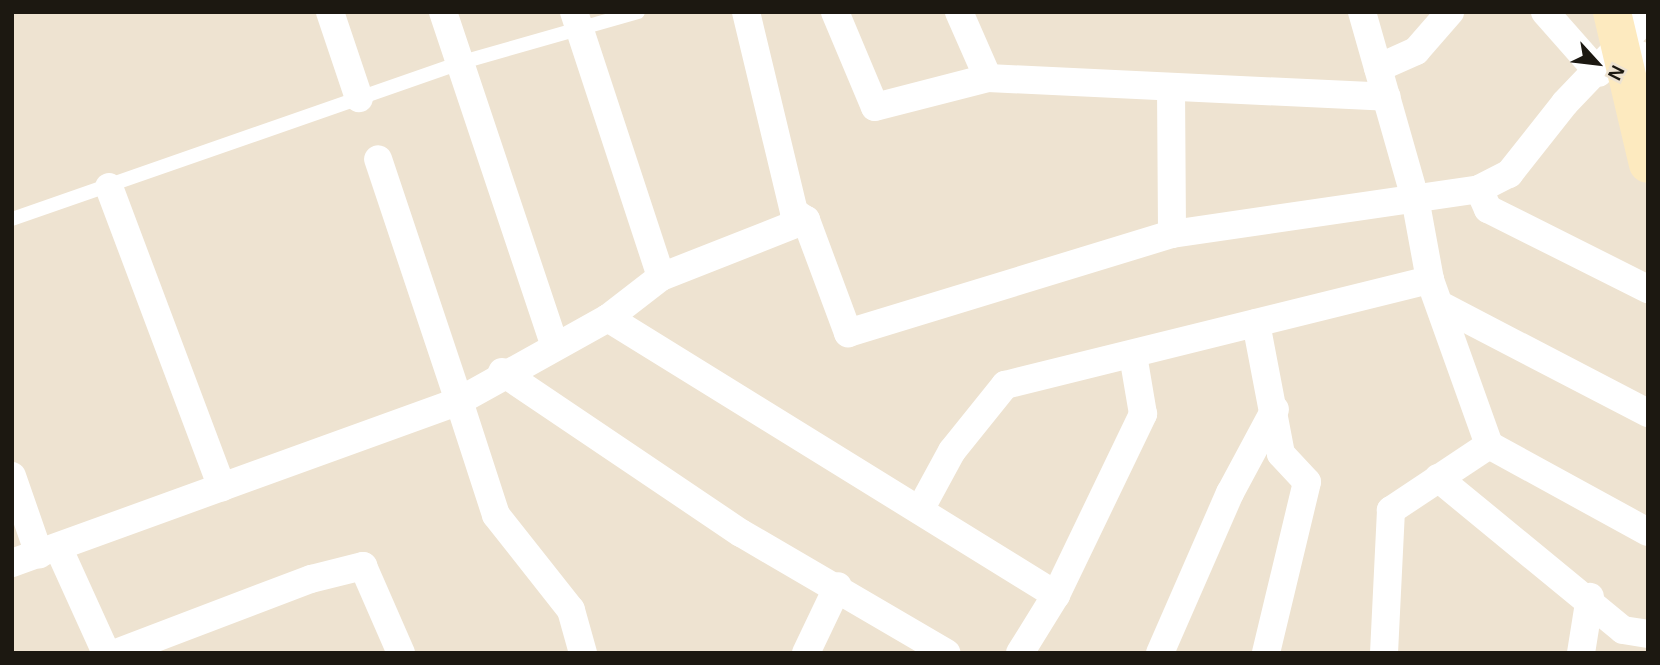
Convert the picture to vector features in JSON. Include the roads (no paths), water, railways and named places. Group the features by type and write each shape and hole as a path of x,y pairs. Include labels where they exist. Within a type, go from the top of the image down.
{"main road":[{"path":"1620,47 1648,164"}],"street":[{"path":"330,12 359,98"},
{"path":"443,12 555,346"},
{"path":"746,12 794,212 806,220 848,333 1172,234 1479,189 1509,174 1564,103 1648,16"},
{"path":"835,12 875,107 988,78 1387,97"},
{"path":"959,12 988,78"},
{"path":"1362,12 1415,198 1430,280 1444,307 1489,445 1648,532"},
{"path":"1378,68 1416,51 1450,12"},
{"path":"1545,12 1620,47"},
{"path":"577,21 661,277"},
{"path":"1171,87 1172,234"},
{"path":"378,159 496,515 571,610 584,652"},
{"path":"109,187 222,487"},
{"path":"1479,189 1488,209 1648,289"},
{"path":"12,563 459,401 502,372 608,318 661,277 806,220"},
{"path":"921,508 998,389 1430,280"},
{"path":"1444,307 1648,413"},
{"path":"608,318 921,508 1056,595"},
{"path":"1256,323 1275,409 1281,454 1307,482 1266,653"},
{"path":"1020,653 1056,595 1143,414 1133,355"},
{"path":"502,372 741,533 838,586 946,653"},
{"path":"1160,653 1230,493 1275,409"},
{"path":"1384,653 1391,510 1489,445"},
{"path":"12,476 48,550 106,653"},
{"path":"1438,478 1590,597 1623,630 1648,634"},
{"path":"116,653 311,579 363,566 401,653"},
{"path":"806,653 838,586"},
{"path":"1581,653 1590,597"}],"lane":[{"path":"12,219 577,21 638,12"}]}
